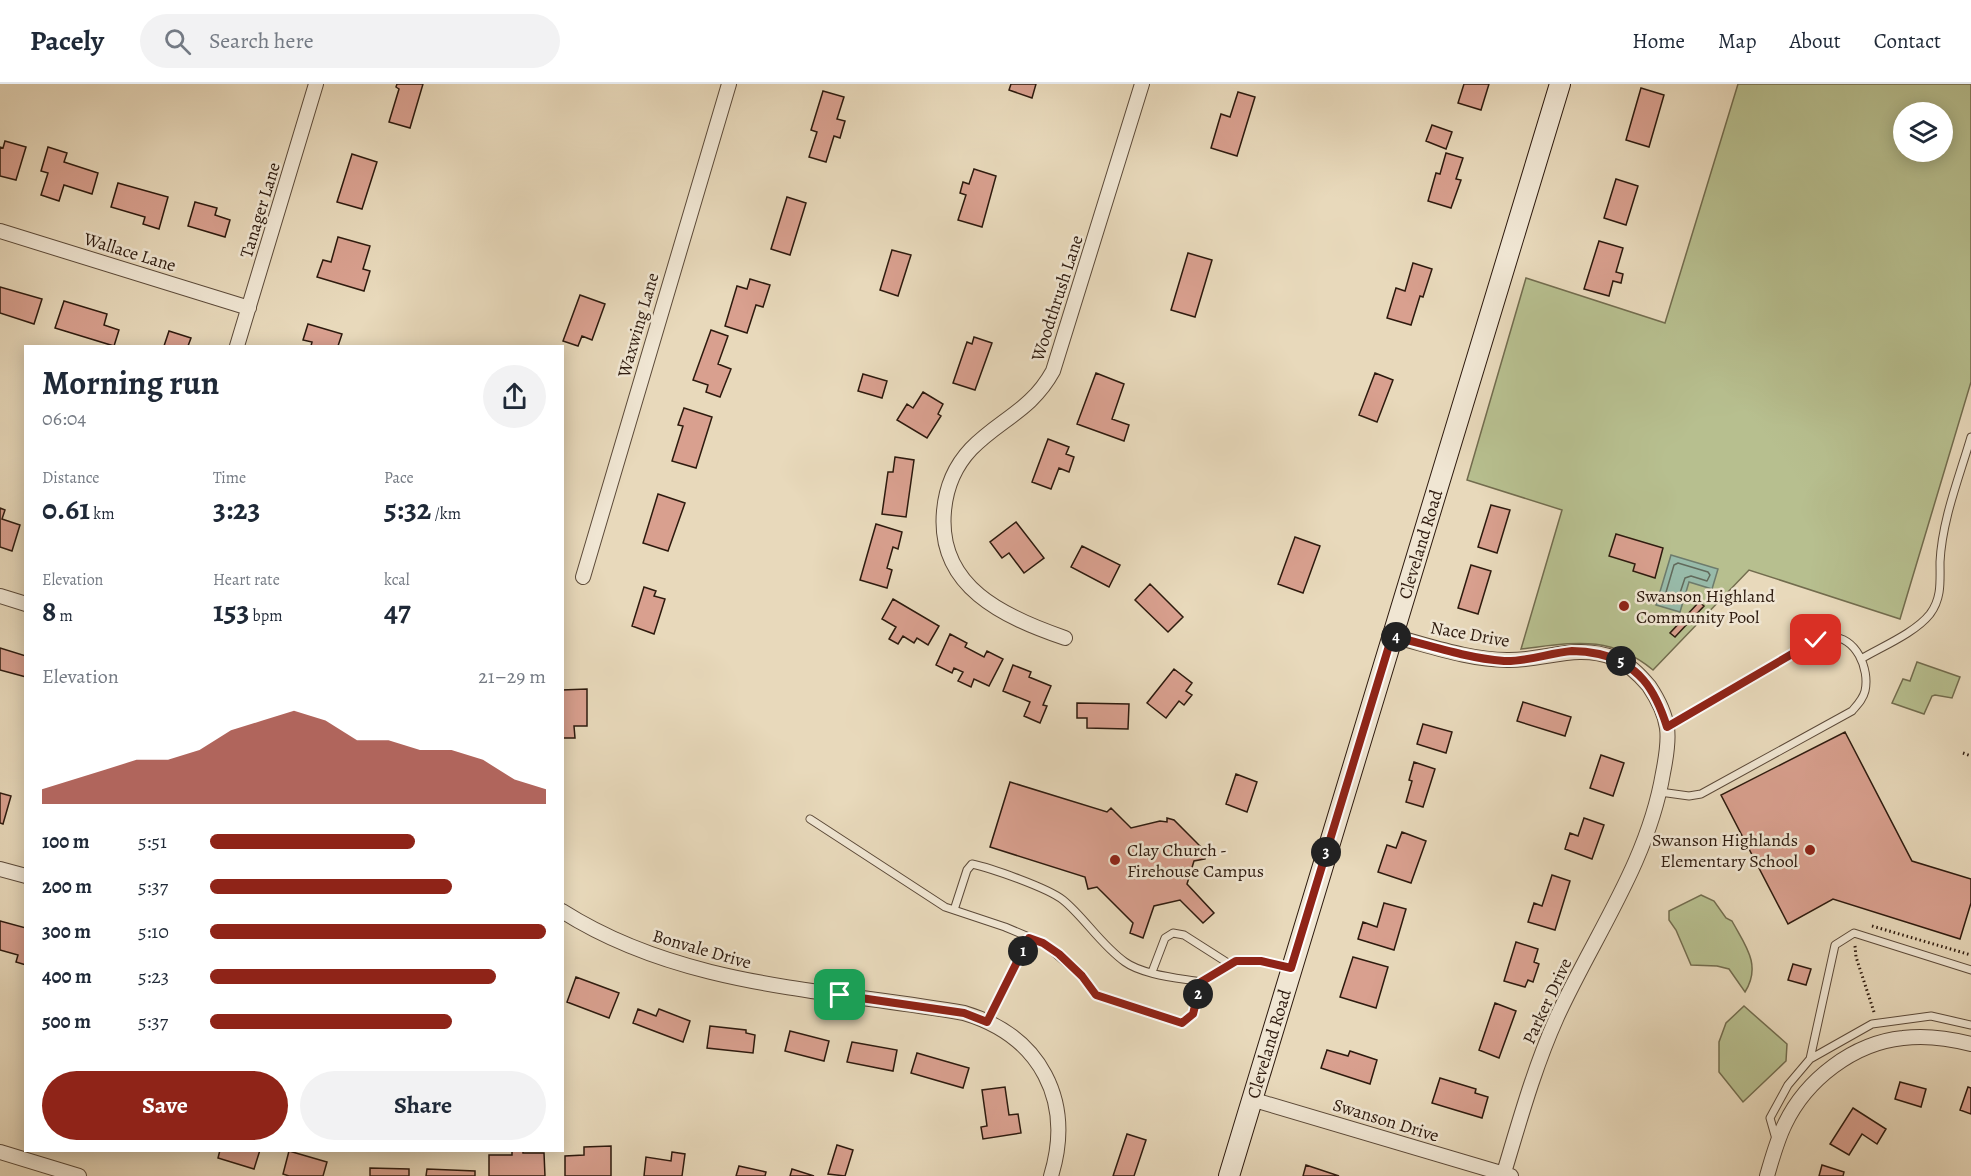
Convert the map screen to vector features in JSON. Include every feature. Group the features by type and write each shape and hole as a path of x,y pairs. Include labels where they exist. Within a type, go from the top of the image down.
{"main road":[{"name":"Cleveland Road","path":"1229,1176 1560,84"}],"street":[{"name":"Tanager Lane","path":"237,345 316,84"},
{"name":"Waxwing Lane","path":"583,577 729,84"},
{"name":"Woodthrush Lane","path":"1065,638 1019,621 996,609 976,594 964,581 954,565 946,543 943,520 945,503 950,482 958,465 971,450 1034,399 1053,371 1142,84"},
{"name":"Wallace Lane","path":"0,231 249,308"},
{"path":"0,596 24,603"},
{"name":"Nace Drive","path":"1392,636 1504,661 1527,660 1574,651 1612,658 1629,666 1641,676 1654,694 1667,727 1667,753 1660,792 1641,848"},
{"name":"Parker Drive","path":"1506,1175 1541,1055 1577,975 1628,880 1641,848"},
{"path":"0,869 24,875"},
{"name":"Bonvale Drive","path":"564,912 628,945 683,966 737,979 964,1013 987,1022 1015,1039 1029,1051 1050,1084 1056,1101 1059,1135 1056,1161 1051,1176"},
{"path":"1767,1176 1785,1124 1800,1099 1823,1075 1853,1054 1875,1044 1900,1038 1924,1036 1971,1044"},
{"name":"Swanson Drive","path":"1251,1099 1506,1175"},
{"path":"0,1152 79,1176"}],"lane":[{"path":"1861,659 1909,631 1929,615 1937,603 1941,588 1941,543 1967,463 1971,437"},
{"path":"1660,792 1689,796 1701,794 1852,711 1861,700 1865,689 1861,659 1856,648 1842,640 1832,637 1816,640 1667,727"},
{"path":"810,819 935,901 1043,943 1059,954 1082,976 1096,995 1182,1023 1193,1014 1201,982"},
{"path":"954,910 967,870 972,864 1050,892 1063,900 1090,930 1126,963 1152,972 1201,982 1236,961 1261,961 1291,968"},
{"path":"1152,972 1165,938 1173,933 1184,934 1231,965"},
{"path":"1810,1059 1835,945 1854,933 1971,970"},
{"path":"987,1022 1029,938"},
{"path":"1778,1144 1770,1118 1788,1085 1810,1059 1872,1024 1931,1016 1971,1025"}],"path":[{"path":"1963,753 1971,756"},
{"path":"1874,1012 1856,957 1853,920 1971,955"}],"shaded area":[{"path":"1738,84 1971,84 1971,382 1900,619 1749,570 1653,670 1637,659 1606,646 1574,644 1521,649 1562,510 1467,480 1526,278 1665,323"},
{"path":"1917,662 1960,677 1952,698 1932,696 1924,714 1892,703 1903,679 1910,681"},
{"path":"1701,895 1714,901 1726,918 1732,921 1750,955 1752,973 1745,992 1729,969 1691,965 1676,930 1669,920 1669,911"},
{"path":"1744,1006 1787,1044 1786,1061 1743,1102 1719,1072 1719,1042 1726,1023"}],"water":[{"path":"1671,555 1718,569 1712,589 1689,582 1680,612 1656,605"}],"building":[{"path":"397,84 423,84 410,128 389,122 399,89 396,87"},
{"path":"1011,84 1036,84 1032,98 1009,90"},
{"path":"1464,84 1489,84 1481,110 1458,103"},
{"path":"1641,88 1664,95 1649,147 1626,140"},
{"path":"823,91 844,97 837,119 845,121 840,138 834,136 826,162 809,157 817,132 811,130"},
{"path":"1238,92 1255,97 1237,156 1211,148 1221,114 1230,117"},
{"path":"1432,125 1452,132 1446,149 1426,141"},
{"path":"5,141 26,147 16,180 0,176 0,147 3,148"},
{"path":"48,147 67,153 64,162 98,173 92,194 64,185 59,201 41,195 48,173 41,171"},
{"path":"1446,153 1463,158 1456,179 1461,180 1451,208 1428,201 1436,173 1440,174"},
{"path":"352,154 377,162 362,209 337,202"},
{"path":"974,169 996,176 982,227 958,220 966,195 960,193 963,182 969,184"},
{"path":"1616,179 1638,186 1626,225 1604,218"},
{"path":"118,183 168,197 159,229 143,224 145,217 111,207"},
{"path":"787,197 806,203 790,255 771,249"},
{"path":"195,202 217,208 215,215 230,220 225,237 188,226"},
{"path":"338,237 370,246 363,269 370,271 364,291 317,277 323,260 331,262"},
{"path":"1599,241 1623,248 1616,272 1623,274 1621,283 1613,281 1609,296 1584,289"},
{"path":"892,250 911,255 898,296 880,290"},
{"path":"1188,253 1212,260 1195,317 1171,310"},
{"path":"1413,263 1432,269 1411,325 1387,318 1396,288 1405,291"},
{"path":"750,279 770,285 763,307 756,305 747,333 725,326 737,286 747,289"},
{"path":"0,287 42,299 34,324 0,313"},
{"path":"580,295 605,304 592,340 582,336 578,346 563,341"},
{"path":"64,301 107,314 104,325 119,330 114,345 111,345 55,328"},
{"path":"308,324 342,334 338,345 311,345 312,342 303,340"},
{"path":"711,330 728,336 718,364 731,369 720,397 706,392 708,385 693,380"},
{"path":"169,331 191,338 188,345 164,345"},
{"path":"974,337 992,343 975,390 953,383 967,342 972,344"},
{"path":"1096,373 1124,384 1112,419 1129,425 1124,441 1077,424"},
{"path":"1375,373 1393,380 1377,422 1359,415"},
{"path":"863,374 887,381 882,398 858,391"},
{"path":"923,392 943,404 938,414 941,416 927,438 897,420 907,404 913,408"},
{"path":"684,408 712,417 696,468 672,461 683,426 678,425"},
{"path":"1048,439 1069,447 1066,454 1074,457 1069,472 1059,468 1051,489 1032,482"},
{"path":"895,457 914,460 906,517 882,514 888,472 893,472"},
{"path":"658,494 685,503 668,551 643,543"},
{"path":"1491,505 1510,510 1497,553 1478,547"},
{"path":"0,508 5,510 2,519 20,525 12,551 0,547"},
{"path":"1016,522 1044,558 1024,573 1009,553 1002,558 990,542"},
{"path":"876,524 902,532 898,549 893,547 887,568 892,570 887,588 860,580"},
{"path":"1616,534 1663,548 1655,578 1633,571 1635,564 1609,556"},
{"path":"1295,537 1320,546 1303,593 1278,584"},
{"path":"1082,546 1120,565 1109,587 1071,567"},
{"path":"1471,565 1491,571 1478,614 1458,608"},
{"path":"1150,584 1183,617 1168,632 1135,600"},
{"path":"644,587 656,591 654,596 665,599 654,634 632,626"},
{"path":"893,599 939,626 928,645 917,638 914,643 903,636 898,644 889,639 896,627 882,619"},
{"path":"1699,602 1704,606 1675,637 1670,633"},
{"path":"950,634 967,643 965,647 984,657 987,651 1003,659 989,686 974,679 971,687 958,681 963,672 954,668 952,673 936,665"},
{"path":"0,648 24,655 24,676 0,670"},
{"path":"1013,665 1031,672 1029,677 1051,686 1043,705 1047,706 1040,723 1024,716 1030,702 1003,691"},
{"path":"1174,669 1192,683 1186,691 1192,695 1184,705 1179,701 1166,718 1147,703"},
{"path":"587,689 587,726 574,726 575,738 564,738 564,690"},
{"path":"1523,702 1571,717 1565,736 1517,721"},
{"path":"1077,703 1129,704 1128,729 1087,728 1087,718 1077,718"},
{"path":"1423,724 1452,732 1446,753 1417,744"},
{"path":"1845,732 1912,861 1971,879 1971,903 1960,939 1833,899 1788,924 1721,795"},
{"path":"1601,755 1624,763 1613,796 1590,788"},
{"path":"1414,762 1435,769 1423,807 1406,802"},
{"path":"1236,774 1257,782 1247,812 1226,804"},
{"name":"Clay Church - Firehouse Campus","path":"1010,782 1107,812 1111,808 1131,828 1160,821 1167,822 1167,818 1174,820 1204,850 1205,859 1194,861 1187,884 1214,913 1203,923 1180,900 1154,906 1143,938 1130,933 1133,923 1097,887 1088,889 1085,877 990,847"},
{"path":"0,793 11,796 3,824 0,823"},
{"path":"1584,818 1604,825 1592,859 1565,849 1570,833 1578,836"},
{"path":"1402,832 1426,841 1411,883 1378,872 1387,845 1396,848"},
{"path":"1552,875 1570,881 1555,930 1528,922 1534,903 1542,906"},
{"path":"1384,903 1406,909 1394,950 1358,939 1363,922 1377,927"},
{"path":"0,921 24,927 24,964 16,962 18,955 0,950"},
{"path":"1516,942 1538,949 1534,962 1539,964 1533,982 1528,980 1525,987 1504,981"},
{"path":"1353,957 1388,967 1376,1008 1340,997"},
{"path":"1793,964 1811,969 1806,985 1788,980"},
{"path":"576,977 619,993 609,1018 567,1002"},
{"path":"1495,1003 1516,1011 1499,1058 1479,1050"},
{"path":"638,1009 656,1016 659,1009 690,1021 683,1042 633,1023"},
{"path":"710,1026 746,1030 746,1033 755,1035 753,1053 707,1048"},
{"path":"790,1031 829,1041 824,1061 785,1051"},
{"path":"852,1042 897,1050 893,1071 847,1062"},
{"path":"1327,1050 1348,1056 1350,1051 1377,1060 1370,1084 1321,1068"},
{"path":"917,1053 969,1068 963,1088 911,1073"},
{"path":"1440,1078 1476,1089 1475,1093 1488,1097 1482,1118 1432,1103"},
{"path":"1900,1082 1926,1089 1921,1107 1895,1099"},
{"path":"1005,1087 1009,1115 1018,1114 1021,1133 983,1139 981,1127 987,1126 982,1090"},
{"path":"1968,1087 1971,1088 1971,1114 1960,1110"},
{"path":"1853,1108 1886,1129 1877,1144 1862,1134 1849,1155 1830,1144"},
{"path":"1127,1134 1146,1140 1134,1176 1113,1176"},
{"path":"837,1145 853,1150 845,1176 828,1174"},
{"path":"611,1146 611,1176 565,1176 565,1156 584,1155 584,1147"},
{"path":"220,1152 259,1152 254,1169 218,1158"},
{"path":"289,1152 327,1162 323,1176 283,1174"},
{"path":"512,1152 544,1153 545,1176 489,1176 489,1155 512,1155"},
{"path":"672,1152 685,1154 682,1176 644,1176 646,1157 671,1161"},
{"path":"1306,1165 1339,1176 1303,1176"},
{"path":"1822,1165 1844,1172 1843,1176 1819,1176"},
{"path":"739,1166 766,1172 765,1176 736,1176"},
{"path":"370,1168 409,1169 409,1176 370,1176"},
{"path":"427,1169 475,1171 475,1176 426,1176"},
{"path":"792,1169 814,1176 790,1176"}],"place":[{"name":"Swanson Highland Community Pool","path":"1624,606"},
{"name":"Swanson Highlands Elementary School","path":"1810,850"},
{"name":"Clay Church - Firehouse Campus","path":"1115,860"}],"route":[{"path":"840,995 964,1013 987,1022 1029,938 1043,943 1059,954 1082,976 1096,995 1182,1023 1193,1014 1201,982 1236,961 1261,961 1291,968 1392,636 1504,661 1527,660 1574,651 1612,658 1629,666 1641,676 1654,694 1667,727 1816,640"}]}
